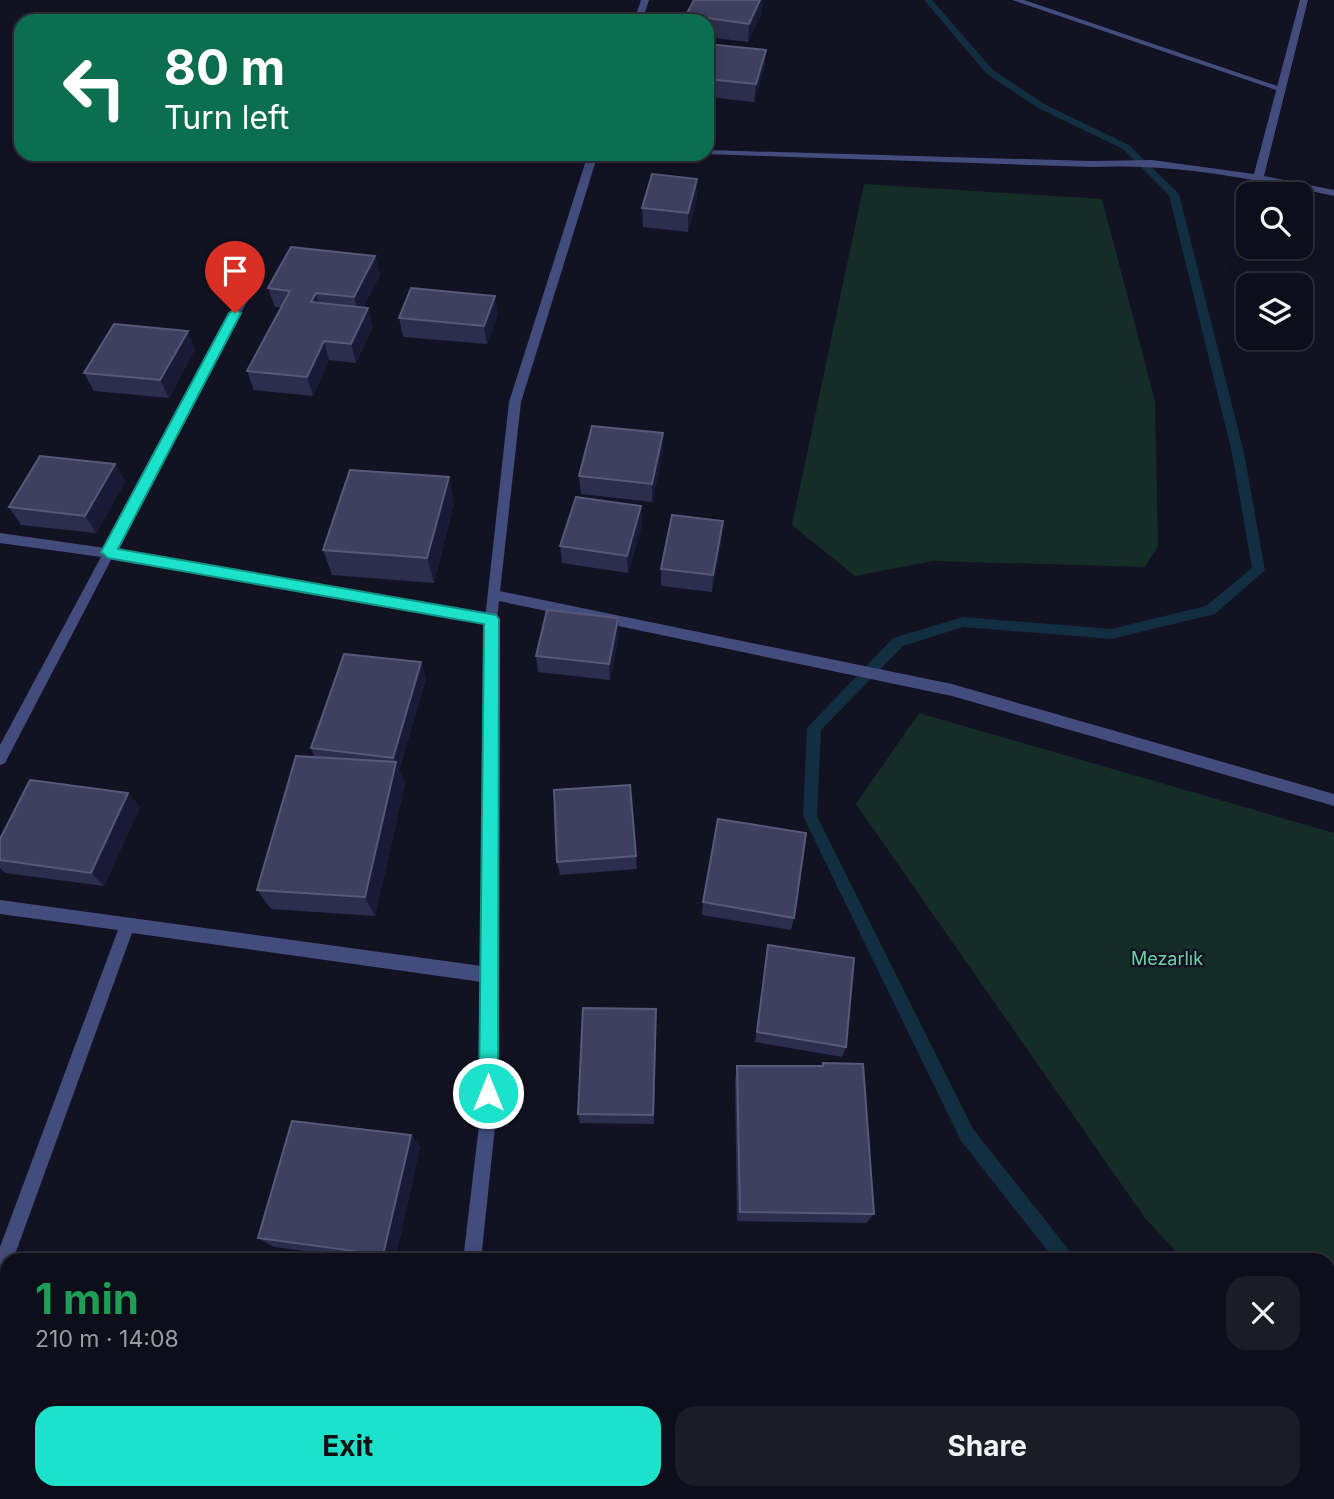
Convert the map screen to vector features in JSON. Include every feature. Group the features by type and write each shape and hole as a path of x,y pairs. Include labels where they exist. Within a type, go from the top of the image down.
{"street":[{"path":"1016,0 1282,89"},
{"path":"1258,179 1304,0"},
{"path":"714,153 1092,163 1119,161 1202,170 1334,192"},
{"path":"473,1253 488,1116 491,619 515,402 591,161"},
{"path":"0,759 259,269"},
{"path":"0,538 108,552 491,619"},
{"path":"494,595 952,690 1334,800"},
{"path":"0,907 489,975"},
{"path":"7,1253 127,926"}],"green space":[{"path":"864,184 1102,199 1155,401 1158,546 1145,567 933,561 855,576 792,525"},
{"name":"Mezarlık","path":"919,713 1334,833 1334,1253 1178,1253 1145,1218 856,804"}],"building":[{"path":"694,0 760,0 749,24 714,19 714,14 687,14"},
{"path":"714,45 766,50 756,84 714,80"},
{"path":"652,174 697,179 688,213 642,208"},
{"path":"291,247 375,256 354,297 316,293 311,302 368,308 351,344 324,341 307,377 247,371 290,291 268,288"},
{"path":"411,288 495,296 484,326 399,318"},
{"path":"114,324 188,331 160,380 84,373"},
{"path":"592,426 663,433 652,484 579,476"},
{"path":"40,456 115,464 85,516 9,507"},
{"path":"350,470 449,477 427,558 323,550"},
{"path":"576,497 641,506 627,556 560,546"},
{"path":"672,515 723,521 713,575 661,569"},
{"path":"547,610 618,618 609,664 536,656"},
{"path":"344,654 421,662 393,758 311,748"},
{"path":"296,756 396,762 365,897 257,890"},
{"path":"30,780 128,793 91,873 0,860 0,839"},
{"path":"630,785 636,856 557,862 554,790"},
{"path":"718,819 806,833 794,918 703,902"},
{"path":"768,945 854,958 846,1047 757,1032"},
{"path":"583,1008 656,1009 653,1115 578,1114"},
{"path":"823,1063 863,1064 874,1214 740,1212 737,1066 823,1066"},
{"path":"292,1121 411,1135 383,1253 258,1238"}],"waterway":[{"path":"928,0 990,72 1043,107 1126,147 1174,194 1238,453 1259,570 1210,610 1111,634 963,622 898,642 814,728 810,816 967,1135 1060,1253"}],"route":[{"path":"235,313 108,552 491,619 488,1093"}]}
